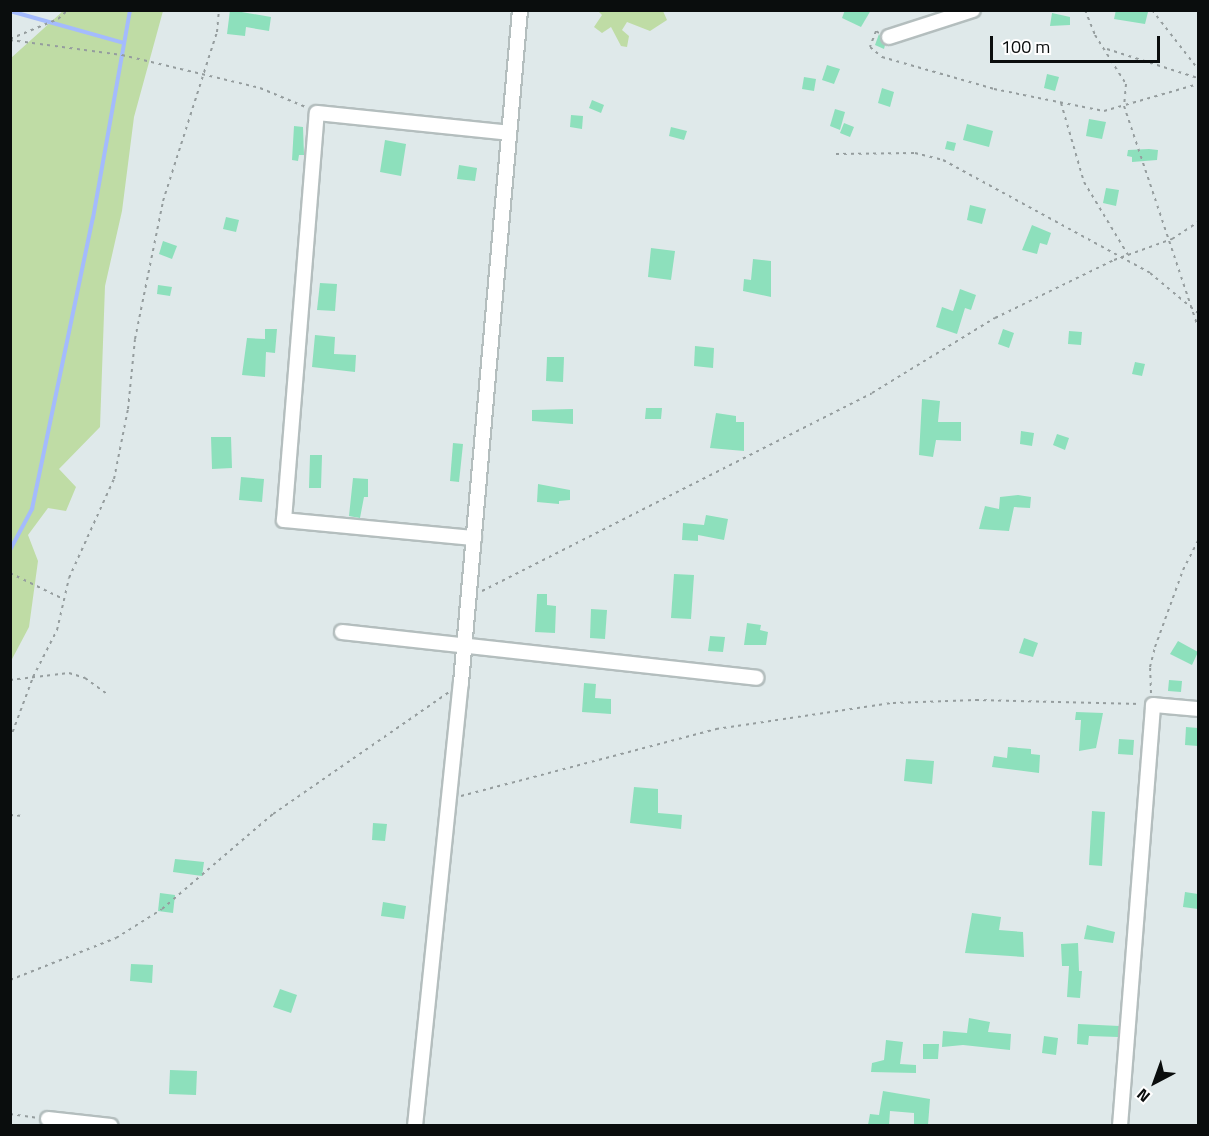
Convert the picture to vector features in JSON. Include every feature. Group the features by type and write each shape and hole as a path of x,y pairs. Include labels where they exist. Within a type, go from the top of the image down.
{"street":[{"path":"415,1125 461,683 519,10"},
{"path":"889,37 973,10"},
{"path":"474,538 284,520 317,113 509,133"},
{"path":"342,632 756,678"},
{"path":"1120,1125 1153,705 1198,709"},
{"path":"48,1119 111,1125"}],"path":[{"path":"10,40 58,19 68,10"},
{"path":"10,739 33,677 57,630 63,599 114,479 149,263 163,201 201,75 217,32 219,10"},
{"path":"1085,10 1126,84 1124,106 1172,239 1198,327"},
{"path":"1152,10 1198,69"},
{"path":"889,37 876,31 870,47 882,57 909,66 1104,111 1198,84"},
{"path":"10,40 122,55 260,88 317,113"},
{"path":"1106,49 1198,78"},
{"path":"1061,102 1084,182 1128,255"},
{"path":"837,154 903,153 943,160 1150,273 1198,313"},
{"path":"468,600 513,573 872,393 995,318 1121,258 1172,239 1198,222"},
{"path":"450,799 716,729 893,703 976,700 1153,705 1149,676 1155,647 1183,570 1198,542"},
{"path":"10,573 63,599"},
{"path":"10,680 69,673 85,678 106,693"},
{"path":"10,980 116,938 162,909 273,814 461,683"},
{"path":"10,815 23,816"},
{"path":"10,1114 48,1119"}],"green space":[{"path":"63,11 163,11 134,117 122,211 105,286 100,427 59,469 76,487 66,511 48,508 28,535 38,561 29,627 11,661 11,58"},
{"path":"598,11 663,11 667,20 650,31 627,22 622,30 629,36 627,47 621,46 611,27 602,33 594,27 602,15"}],"building":[{"path":"230,10 271,17 269,31 246,27 245,36 227,34"},
{"path":"845,10 871,10 861,27 842,18"},
{"path":"1116,10 1148,12 1145,24 1114,19"},
{"path":"1052,13 1070,17 1070,25 1050,26"},
{"path":"879,34 885,45 884,49 875,45"},
{"path":"827,65 840,69 834,84 822,80"},
{"path":"1047,74 1059,77 1055,91 1044,88"},
{"path":"804,77 816,79 814,91 802,89"},
{"path":"882,88 894,92 890,107 878,103"},
{"path":"592,100 604,105 601,113 589,108"},
{"path":"835,109 845,112 840,130 830,126"},
{"path":"571,115 583,116 582,129 570,127"},
{"path":"1089,119 1106,122 1102,139 1086,136"},
{"path":"844,123 854,127 850,137 840,133"},
{"path":"967,124 993,131 989,147 963,140"},
{"path":"294,126 303,127 304,155 299,155 298,161 292,160"},
{"path":"671,127 687,131 684,140 669,136"},
{"path":"385,140 406,144 401,176 380,172"},
{"path":"947,141 956,143 954,151 945,149"},
{"path":"1128,150 1158,150 1157,160 1132,162 1132,157 1127,156"},
{"path":"459,165 477,168 475,181 457,179"},
{"path":"1106,188 1119,190 1116,206 1103,203"},
{"path":"970,205 986,209 982,224 967,220"},
{"path":"226,217 239,220 236,232 223,229"},
{"path":"1032,225 1051,233 1047,245 1040,243 1037,254 1022,250"},
{"path":"163,241 177,246 172,259 159,254"},
{"path":"651,248 675,251 671,280 648,277"},
{"path":"753,259 771,261 771,297 743,291 744,279 751,280"},
{"path":"320,283 337,284 335,311 317,310"},
{"path":"158,285 172,287 170,296 157,294"},
{"path":"960,289 976,295 971,310 965,308 957,334 936,327 942,307 953,311"},
{"path":"265,329 277,329 275,353 266,352 265,377 242,375 247,338 265,339"},
{"path":"1003,329 1014,333 1009,348 998,344"},
{"path":"1069,331 1082,332 1081,345 1068,344"},
{"path":"315,335 335,337 334,354 356,355 355,372 312,367"},
{"path":"695,346 714,348 713,368 694,366"},
{"path":"547,357 564,357 563,382 546,381"},
{"path":"1135,362 1145,364 1142,376 1132,374"},
{"path":"922,399 940,401 938,422 961,422 961,441 936,440 933,457 919,455"},
{"path":"646,408 662,408 661,419 645,419"},
{"path":"573,409 573,424 532,421 532,410"},
{"path":"716,413 736,416 736,422 744,422 744,451 710,448"},
{"path":"1021,431 1034,433 1032,446 1020,444"},
{"path":"1057,434 1069,438 1065,450 1053,445"},
{"path":"211,437 231,437 232,468 212,469"},
{"path":"453,443 463,444 459,482 450,481"},
{"path":"310,455 322,455 321,488 309,488"},
{"path":"241,477 264,479 262,502 239,500"},
{"path":"353,478 368,479 368,497 364,497 360,518 349,516"},
{"path":"538,484 570,490 570,500 559,501 559,504 537,502"},
{"path":"1018,495 1031,497 1030,508 1014,507 1009,531 979,529 985,506 999,509 1000,497"},
{"path":"706,515 728,519 724,540 698,535 698,541 682,540 683,523 704,525"},
{"path":"674,574 694,575 691,619 671,618"},
{"path":"537,594 547,594 547,605 556,606 555,633 535,632"},
{"path":"591,609 607,610 605,639 590,638"},
{"path":"747,623 761,625 760,630 768,632 766,645 744,645"},
{"path":"710,636 725,637 723,652 708,651"},
{"path":"1024,638 1038,643 1033,657 1019,653"},
{"path":"1178,641 1198,652 1192,665 1170,654"},
{"path":"1169,680 1182,681 1181,692 1168,691"},
{"path":"584,683 596,684 595,698 611,699 611,714 582,712"},
{"path":"1076,712 1103,713 1096,748 1079,751 1081,720 1075,720"},
{"path":"1186,727 1198,728 1198,746 1185,745"},
{"path":"1119,739 1134,740 1133,755 1118,754"},
{"path":"1008,747 1031,749 1031,754 1040,755 1039,773 992,767 994,756 1007,758"},
{"path":"906,759 934,761 932,784 904,781"},
{"path":"634,787 658,789 658,813 682,815 681,829 630,823"},
{"path":"1092,811 1105,812 1102,866 1089,865"},
{"path":"373,823 387,824 385,841 372,840"},
{"path":"175,859 204,862 202,876 173,872"},
{"path":"1185,892 1198,894 1198,909 1183,907"},
{"path":"160,893 175,895 173,913 158,911"},
{"path":"383,902 406,906 404,919 381,916"},
{"path":"972,913 1001,917 999,930 1023,932 1024,957 965,953"},
{"path":"1087,925 1115,932 1113,943 1084,939"},
{"path":"1078,943 1079,971 1082,971 1080,998 1067,997 1069,966 1062,966 1061,944"},
{"path":"131,964 153,965 152,983 130,981"},
{"path":"280,989 297,995 291,1013 273,1007"},
{"path":"969,1018 990,1022 988,1032 1011,1034 1010,1050 963,1045 942,1047 943,1031 967,1033"},
{"path":"1078,1024 1119,1026 1118,1037 1089,1036 1088,1045 1077,1044"},
{"path":"1044,1036 1058,1038 1056,1055 1042,1053"},
{"path":"886,1040 903,1042 900,1064 916,1065 916,1073 871,1072 872,1063 884,1060"},
{"path":"923,1044 939,1044 938,1059 923,1059"},
{"path":"170,1070 197,1071 196,1095 169,1094"},
{"path":"883,1091 930,1099 928,1125 914,1125 914,1113 890,1111 889,1125 868,1125 870,1114 879,1115"}],"waterway":[{"path":"10,550 32,509 93,218 130,10"},
{"path":"10,11 124,43"}]}
